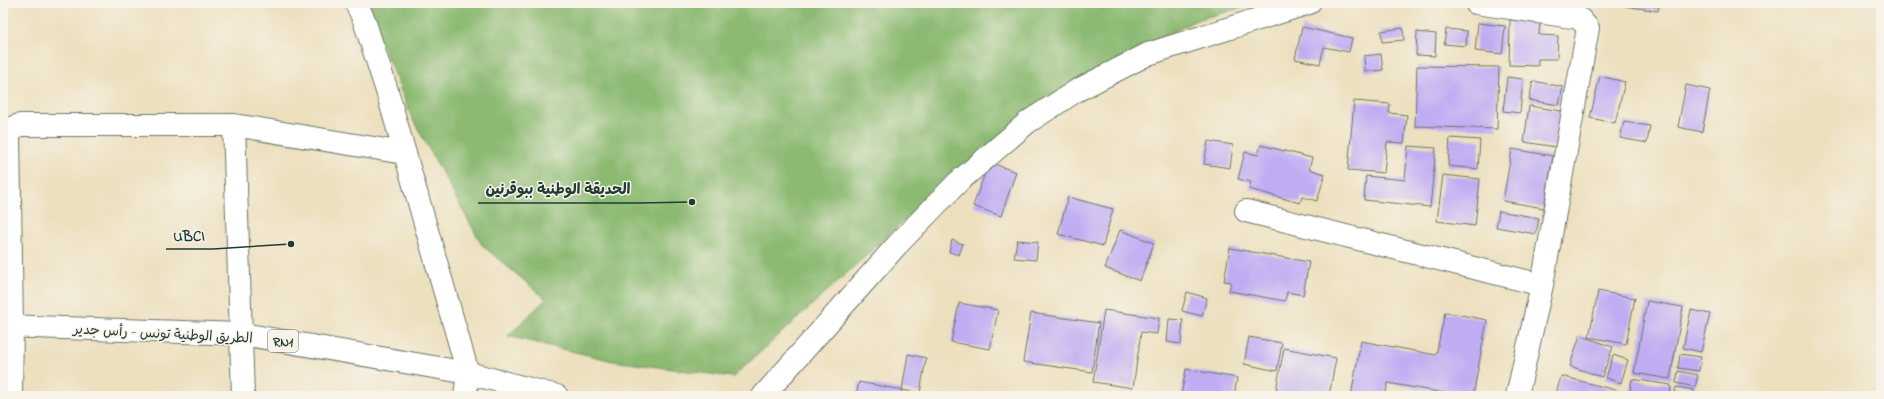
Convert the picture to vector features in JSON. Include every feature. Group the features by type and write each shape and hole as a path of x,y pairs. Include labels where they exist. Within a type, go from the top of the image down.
{"street":[{"path":"356,3 364,20 387,90 468,373 465,396"},
{"path":"763,396 902,240 958,182 1028,122 1076,91 1148,54 1310,3"},
{"path":"1476,3 1579,18 1588,28 1542,285 1517,396"},
{"path":"11,396 8,326 9,134 14,127 20,124 234,125 404,153"},
{"path":"234,125 243,396"},
{"path":"1246,211 1542,285"},
{"name":"الطريق الوطنية تونس - رأس جدير","path":"8,326 242,334 468,373 557,396"}],"green space":[{"path":"365,3 1259,3 1196,20 1081,79 972,159 733,377 613,361 508,336 546,299 482,245 412,118"}],"building":[{"path":"1618,3 1660,3 1658,11 1618,5"},
{"path":"1510,20 1540,21 1539,35 1558,36 1557,59 1538,59 1538,66 1509,65"},
{"path":"1478,23 1505,26 1502,54 1475,51"},
{"path":"1302,27 1352,38 1349,52 1324,47 1320,64 1295,59"},
{"path":"1403,28 1404,40 1382,42 1381,31"},
{"path":"1446,29 1467,31 1466,46 1444,44"},
{"path":"1417,32 1436,34 1435,56 1416,55"},
{"path":"1381,54 1383,70 1365,72 1364,56"},
{"path":"1417,66 1499,67 1497,129 1415,126"},
{"path":"1600,76 1625,82 1615,123 1590,118"},
{"path":"1507,77 1523,79 1520,113 1503,111"},
{"path":"1533,81 1563,87 1559,105 1529,100"},
{"path":"1686,85 1710,90 1702,132 1678,127"},
{"path":"1354,101 1390,104 1389,113 1407,115 1404,143 1387,142 1384,173 1348,170"},
{"path":"1529,106 1562,111 1556,147 1524,142"},
{"path":"1624,122 1650,126 1647,143 1620,138"},
{"path":"1450,138 1480,140 1478,169 1448,166"},
{"path":"1208,141 1233,145 1230,168 1204,164"},
{"path":"1261,145 1312,158 1309,169 1325,174 1317,201 1302,197 1300,203 1249,189 1251,182 1238,179 1245,152 1258,155"},
{"path":"1408,146 1436,148 1430,207 1364,200 1366,176 1405,180"},
{"path":"1512,149 1553,156 1544,208 1503,201"},
{"path":"989,162 1016,172 1001,216 973,206"},
{"path":"1443,175 1480,179 1475,226 1437,221"},
{"path":"1068,197 1113,209 1103,246 1058,234"},
{"path":"1499,211 1539,218 1536,234 1496,227"},
{"path":"1120,230 1154,243 1140,281 1105,268"},
{"path":"952,240 963,244 959,255 949,252"},
{"path":"1017,240 1038,242 1036,260 1014,258"},
{"path":"1230,248 1309,262 1303,295 1287,292 1285,301 1229,291 1231,282 1224,281"},
{"path":"1598,291 1635,298 1626,344 1589,337"},
{"path":"1187,292 1207,298 1202,316 1182,311"},
{"path":"1647,301 1683,307 1670,379 1634,373"},
{"path":"959,303 998,310 990,349 951,342"},
{"path":"1104,310 1159,318 1157,334 1141,332 1133,388 1093,382"},
{"path":"1691,310 1710,314 1701,352 1683,348"},
{"path":"1445,312 1487,320 1473,396 1461,396 1388,383 1385,396 1351,396 1361,341 1436,355"},
{"path":"1031,313 1099,323 1092,372 1023,362"},
{"path":"1169,319 1183,320 1181,344 1167,342"},
{"path":"1580,335 1613,347 1602,377 1570,366"},
{"path":"1249,337 1282,343 1277,371 1244,364"},
{"path":"1284,348 1336,358 1329,396 1275,396"},
{"path":"908,354 926,358 920,393 902,390"},
{"path":"1680,354 1701,357 1699,371 1678,368"},
{"path":"1613,355 1628,360 1621,383 1606,378"},
{"path":"1186,369 1237,378 1234,396 1181,396"},
{"path":"1678,371 1698,375 1695,387 1676,383"},
{"path":"1561,376 1619,391 1618,396 1566,396 1556,394"},
{"path":"1632,379 1671,385 1670,396 1629,396"},
{"path":"859,382 902,390 901,396 856,396"},
{"path":"1676,387 1694,390 1693,396 1674,396"}],"place":[{"name":"الحديقة الوطنية ببوقرنين","path":"692,202"},
{"name":"UBCI","path":"291,244"}]}
